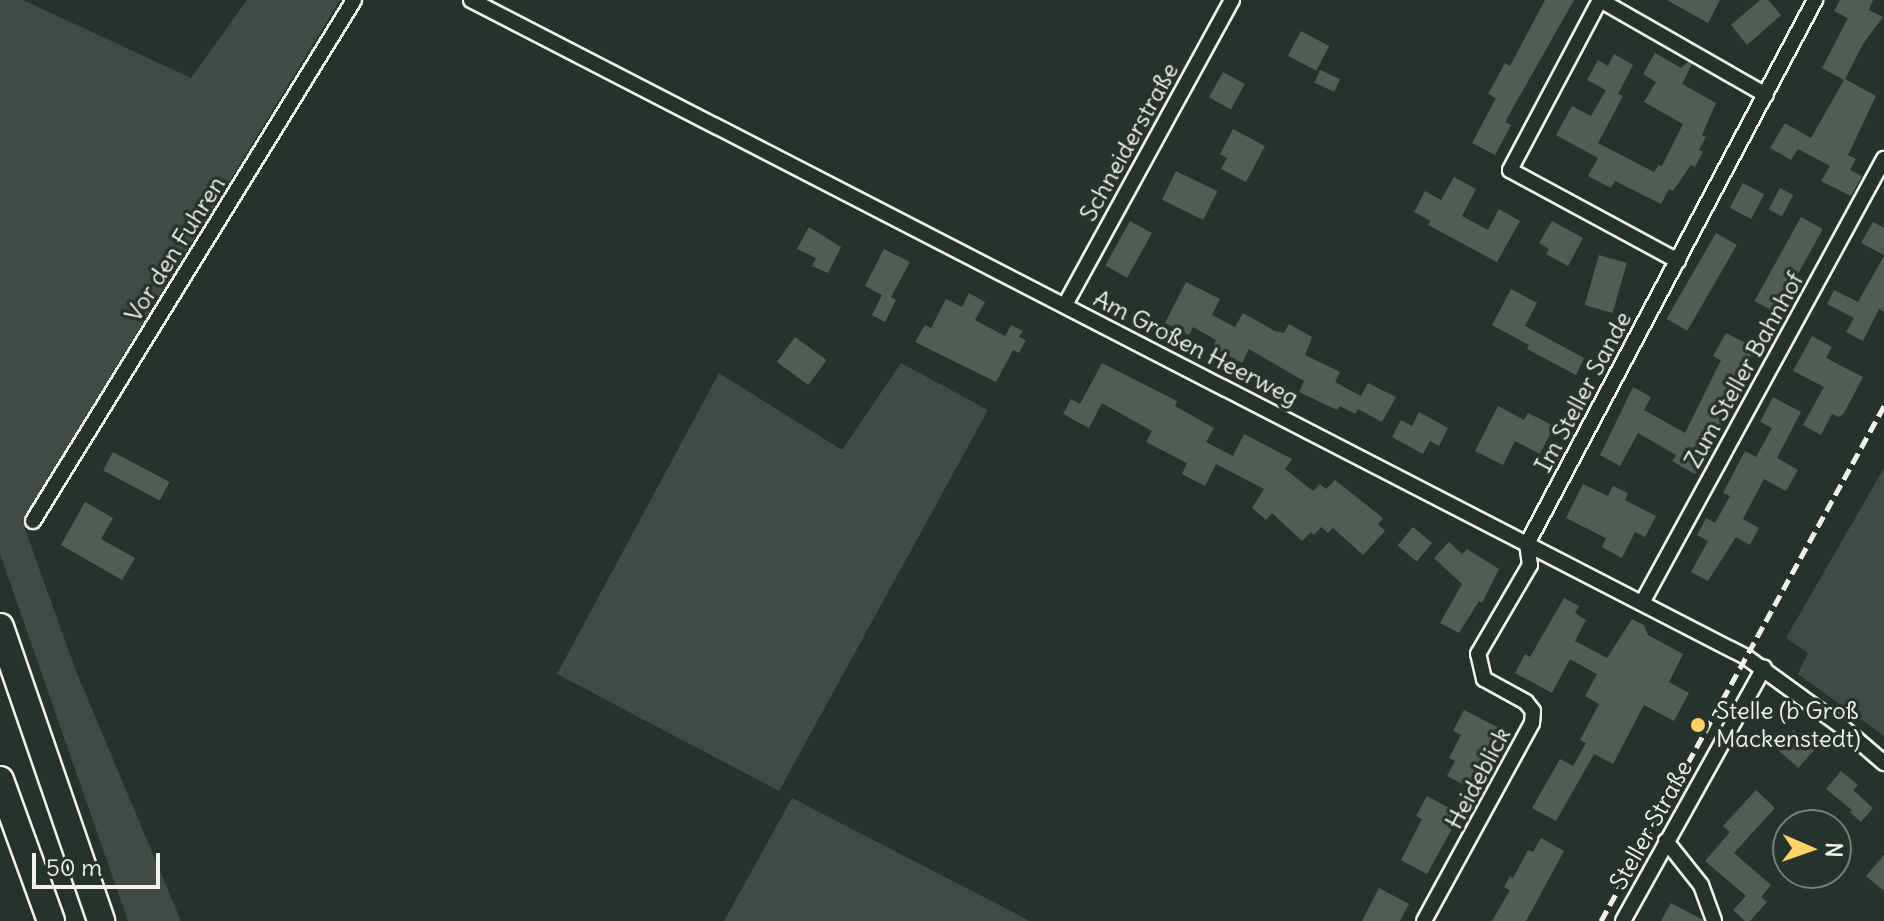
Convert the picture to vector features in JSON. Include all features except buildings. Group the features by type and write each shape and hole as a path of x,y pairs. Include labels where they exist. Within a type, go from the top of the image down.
{"highway":[{"path":"0,627 101,921"},
{"path":"0,780 51,921"}],"street":[{"name":"Vor den Fuhren","path":"33,521 354,0"},
{"name":"Am Großen Heerweg","path":"471,0 1764,668 1884,763"},
{"name":"Schneiderstraße","path":"1065,305 1232,0"},
{"path":"1678,261 1510,170 1600,0 1766,95"},
{"name":"Im Steller Sande","path":"1527,544 1815,0"},
{"name":"Zum Steller Bahnhof","path":"1642,603 1884,159"},
{"name":"Heideblick","path":"1424,921 1532,723 1533,711 1526,702 1484,679 1478,654 1530,565 1527,544"},
{"name":"Steller Straße","path":"1623,921 1764,668"},
{"path":"1666,841 1701,885 1714,921"}],"shaded area":[{"path":"0,0 23,0 191,78 247,0 340,0 22,521 76,671 181,921 128,921 0,554"},
{"path":"901,363 988,410 779,791 557,674 719,373 842,450"},
{"path":"1884,468 1884,736 1798,674 1808,653 1786,638"},
{"path":"792,798 1030,921 724,921"}],"railway":[{"path":"1601,921 1884,406"}],"place":[{"name":"Stelle (b Groß Mackenstedt)","path":"1698,725"}]}
